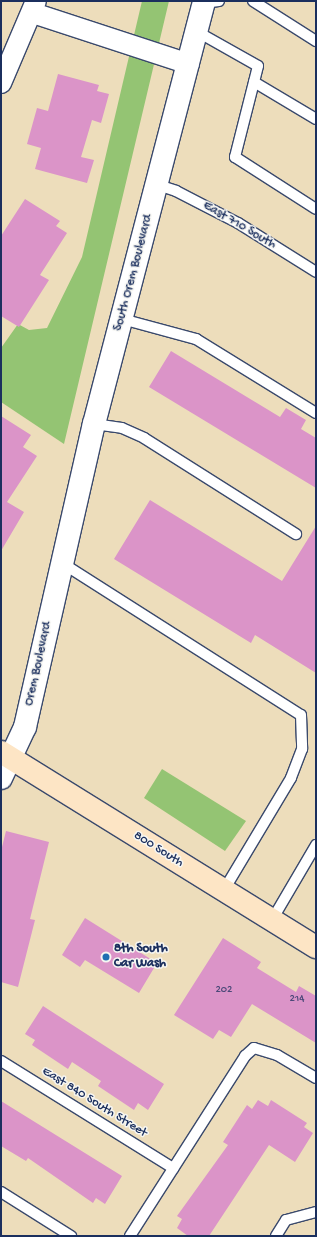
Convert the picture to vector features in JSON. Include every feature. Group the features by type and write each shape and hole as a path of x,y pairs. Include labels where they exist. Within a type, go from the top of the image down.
{"main road":[{"name":"800 South","path":"6,755 316,947"}],"street":[{"name":"South Orem Boulevard","path":"64,554 94,424 158,185 196,31 209,2"},
{"path":"1,83 34,7 189,64"},
{"name":"Orem Boulevard","path":"1,778 6,755 25,727 64,554"}],"lane":[{"path":"253,1 316,41"},
{"path":"196,31 258,66 235,157 316,209"},
{"path":"254,82 316,119"},
{"name":"East 710 South","path":"158,185 176,190 238,223 316,272"},
{"path":"122,319 196,339 316,413"},
{"path":"94,424 122,428 144,438 296,534"},
{"path":"64,554 301,715 302,750 291,778 224,890"},
{"path":"272,920 316,845"},
{"path":"130,1236 173,1168 254,1048 277,1055 316,1078"},
{"name":"East 840 South Street","path":"1,1061 173,1168"},
{"path":"1,1192 71,1236"},
{"path":"276,1236 286,1220 316,1212"}],"green space":[{"path":"142,1 169,1 64,444 1,402 1,348 18,324 29,330 47,328 82,257"},
{"path":"162,769 246,821 225,851 144,798"}],"building":[{"path":"58,74 99,85 97,91 109,94 101,123 92,120 81,157 94,160 87,183 35,169 41,148 27,144 37,108 48,111"},
{"path":"25,199 60,221 56,226 67,233 40,275 49,280 19,327 1,316 1,236"},
{"path":"171,351 280,417 286,408 306,420 301,429 316,438 316,488 149,387"},
{"path":"1,416 31,435 23,447 37,456 7,502 24,512 1,551"},
{"path":"150,500 282,581 316,526 316,673 255,635 251,643 114,559"},
{"path":"6,831 49,842 30,919 35,920 18,987 1,982 1,851"},
{"name":"8th South Car Wash","path":"85,918 157,963 139,993 85,960 80,967 62,955"},
{"path":"223,938 261,962 257,968 296,992 299,986 316,996 316,1043 252,1004 231,1037 219,1030 213,1039 174,1015"},
{"path":"43,1006 164,1084 148,1110 138,1103 134,1110 98,1086 101,1081 72,1062 68,1069 32,1045 35,1040 25,1034"},
{"path":"258,1100 268,1106 271,1100 307,1123 304,1127 313,1133 295,1162 269,1145 209,1236 188,1236 177,1228 182,1219 177,1216 228,1145 223,1142 247,1105 252,1109"},
{"path":"1,1101 122,1176 105,1204 96,1198 93,1203 28,1158 26,1161 1,1146"}],"place":[{"name":"8th South Car Wash","path":"106,957"}]}
